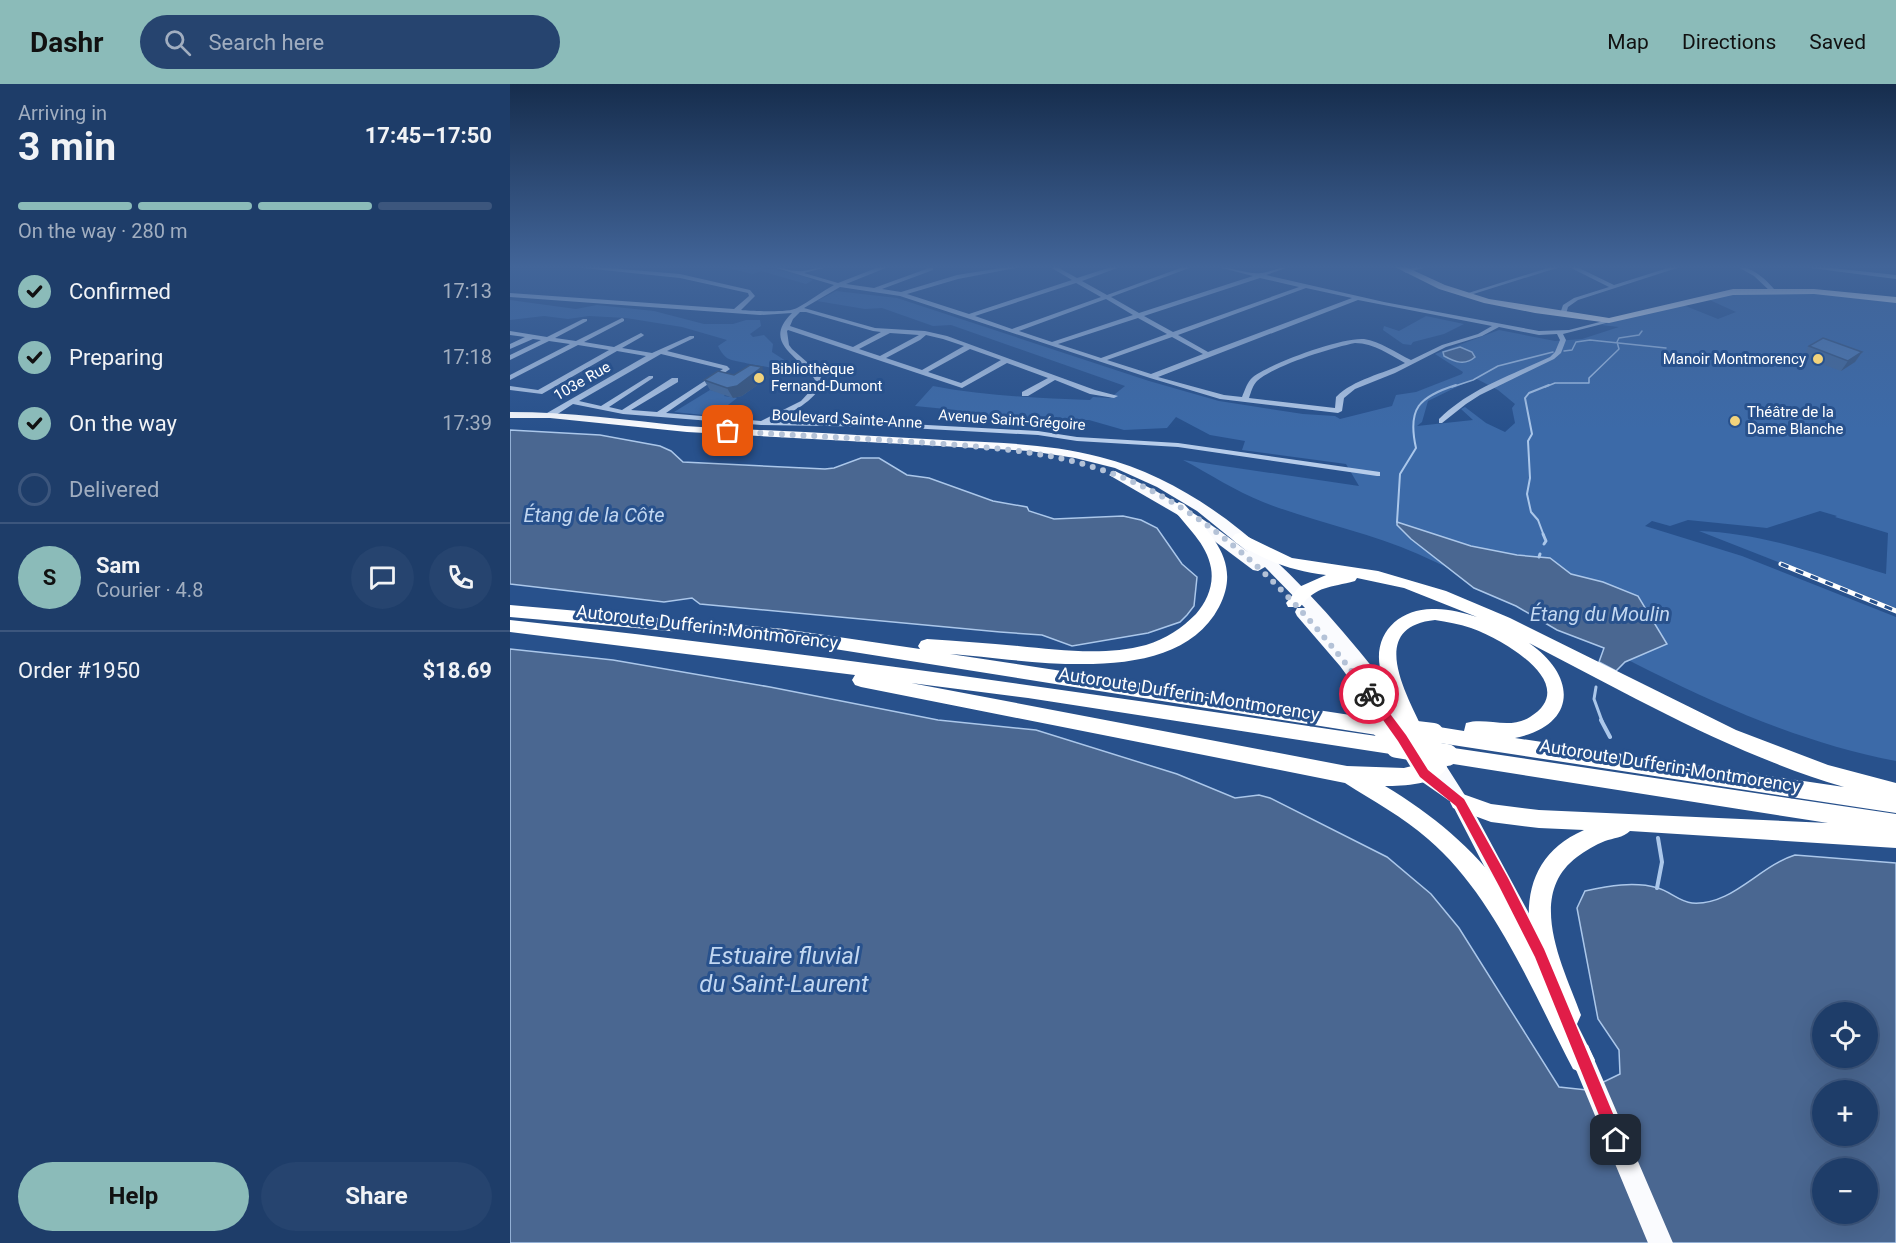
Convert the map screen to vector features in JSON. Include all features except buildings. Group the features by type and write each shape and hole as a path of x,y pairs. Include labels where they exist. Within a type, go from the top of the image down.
{"highway":[{"path":"784,635 1085,658 1121,656 1157,647 1181,636 1204,616 1215,599 1220,580 1218,559 1212,548 1179,507"},
{"path":"1240,538 1269,556 1297,565 1378,576 1429,591 1492,616 1635,690 1766,752 1851,782 1896,792"},
{"path":"1297,599 1311,587 1329,580 1378,576"},
{"name":"Autoroute Dufferin-Montmorency","path":"510,611 784,635 1086,681 1380,722 1423,731 1896,804"},
{"path":"1447,614 1491,628 1533,655 1546,668 1554,682 1556,697 1553,707 1534,724 1519,730 1423,731 1389,674 1385,651 1389,638 1398,626 1407,620 1421,615 1447,614"},
{"name":"Autoroute Dufferin-Montmorency","path":"510,626 671,644 1028,692 1397,747 1436,765 1896,824"},
{"path":"671,644 1347,775 1394,779 1436,765"},
{"path":"1347,775 1403,808 1437,832 1479,876 1498,902 1582,1060"},
{"path":"1460,802 1515,817 1660,823 1896,838"},
{"path":"1582,1060 1543,940 1540,913 1548,873 1570,847 1583,839 1621,827 1660,823"}],"main road":[{"name":"Boulevard Sainte-Anne","path":"510,415 550,415 663,427 1048,450 1118,465 1183,495 1240,538 1352,653 1423,731 1436,765 1460,802 1532,936 1582,1060 1661,1243"},
{"name":"Boulevard Sainte-Anne","path":"966,445 1047,456 1093,466 1135,483 1179,507 1219,535 1297,599 1402,738 1436,765"}],"street":[{"path":"510,358 583,321"},
{"path":"510,378 620,321"},
{"path":"749,432 761,423 803,403 815,393 820,382 816,371 803,363 786,344 784,335 791,321"},
{"path":"849,321 887,332 925,333 945,337 1093,392 1114,396"},
{"path":"984,321 1152,377 1223,397 1338,411 1340,397 1345,392 1444,346 1480,335 1497,326"},
{"path":"1012,331 1039,321"},
{"path":"1050,344 1120,321"},
{"path":"1149,321 1209,355"},
{"path":"1101,360 1210,321"},
{"path":"1152,377 1297,321"},
{"path":"1472,321 1539,333 1560,334 1611,321"},
{"path":"787,327 962,386 1007,360"},
{"path":"854,350 887,332"},
{"path":"511,333 657,354 727,369 658,415"},
{"path":"881,358 925,333"},
{"path":"510,388 539,392 641,334"},
{"path":"1442,421 1462,402 1552,358 1558,353 1563,340 1560,334"},
{"path":"510,347 533,336"},
{"name":"103e Rue","path":"550,415 657,354 692,337"},
{"path":"1245,400 1250,385 1260,375 1292,360 1357,340 1371,343 1411,363"},
{"path":"922,373 970,346"},
{"path":"601,409 651,377"},
{"path":"1025,394 1055,377"},
{"path":"623,412 675,380"},
{"name":"Avenue Saint-Grégoire","path":"572,402 623,412 761,423 891,425 1038,433 1077,439 1178,445 1377,474"}],"shaded area":[{"path":"645,321 733,324 742,321 760,321 761,326 750,334 753,337 764,335 773,344 772,352 786,361 776,369 736,361 726,357 718,346 727,340 682,327"},
{"path":"919,321 967,321 1149,381 1219,401 1303,414 1335,416 1340,419 1392,406 1396,395 1416,392 1462,374 1463,372 1435,354 1499,330 1555,341 1582,339 1619,327 1601,325 1615,321 1896,321 1896,608 1699,531 1770,541 1886,574 1888,533 1835,517 1837,516 1820,511 1767,528 1688,520 1670,526 1652,521 1645,526 1742,556 1896,617 1896,761 1832,746 1771,725 1711,700 1418,554 1380,539 1253,498 1183,460 1359,486 1346,464 1242,450 1245,441 1210,435 1176,417 1167,428 1124,430 1089,420 1010,421 963,416 956,410 915,406 933,386 992,394 1090,400 1093,397 1110,398 1125,386 951,325 933,326","holes":["1475,378 1498,390 1515,404 1512,408 1515,423 1505,432 1486,423 1465,407 1461,409 1473,420 1417,426 1422,422 1428,401"]},
{"path":"1417,321 1450,321 1464,324 1444,334 1413,342 1411,345 1403,344 1383,330 1384,326 1399,331"},
{"path":"710,390 737,398 714,416 674,412"}],"water":[{"path":"1460,347 1472,352 1475,357 1460,362 1444,356 1443,352"},
{"name":"Étang de la Côte","path":"510,430 600,435 660,446 671,451 683,462 825,469 861,458 879,458 907,475 929,478 993,501 1027,507 1029,511 1054,519 1123,516 1141,520 1157,528 1182,564 1197,577 1194,606 1180,622 1148,633 1072,646 1042,635 700,604 692,598 664,602 510,584"},
{"name":"Étang du Moulin","path":"1397,522 1471,546 1517,555 1550,558 1571,574 1603,582 1638,596 1667,644 1625,662 1616,671 1599,662 1604,648 1557,630 1516,606 1474,588 1411,539 1397,525"},
{"name":"Estuaire fluvial du Saint-Laurent","path":"510,649 613,660 770,687 938,720 1036,730 1177,774 1235,798 1259,795 1270,798 1387,857 1431,894 1459,928 1559,1087 1587,1090 1620,1074 1619,1050 1598,1019 1577,908 1585,891 1612,886 1640,885 1662,889 1688,902 1706,902 1733,892 1782,860 1795,855 1896,863 1896,1243 510,1243"}],"waterway":[{"path":"1617,343 1619,338 1639,335 1642,331"},
{"path":"1564,351 1572,350 1576,342 1590,340 1617,343"},
{"path":"1545,387 1555,383 1589,383 1589,378 1619,349 1617,343"},
{"path":"1617,343 1666,348"},
{"path":"1452,387 1473,380 1498,366 1553,352"},
{"path":"1397,522 1400,474 1416,448 1413,423 1415,414 1419,406 1433,394 1456,385"},
{"path":"1544,536 1538,520 1531,512 1527,494 1530,478 1528,441 1532,434 1525,398 1529,393 1549,385"},
{"path":"1543,534 1546,541 1544,544"},
{"path":"1596,687 1594,699 1602,721"},
{"path":"1601,720 1610,737"},
{"path":"1657,888 1662,862 1658,838"}],"railway":[{"path":"1781,564 1896,611"}],"way so far":[{"path":"728,431 966,445 1065,459 1114,474 1158,495 1187,513 1219,535 1260,569 1312,623 1369,694"}],"place":[{"name":"Manoir Montmorency","path":"1818,359"},
{"name":"Bibliothèque Fernand-Dumont","path":"759,378"},
{"name":"Théâtre de la Dame Blanche","path":"1735,421"}],"route":[{"path":"1369,694 1402,738 1424,774 1460,802 1532,936 1616,1140"}]}
